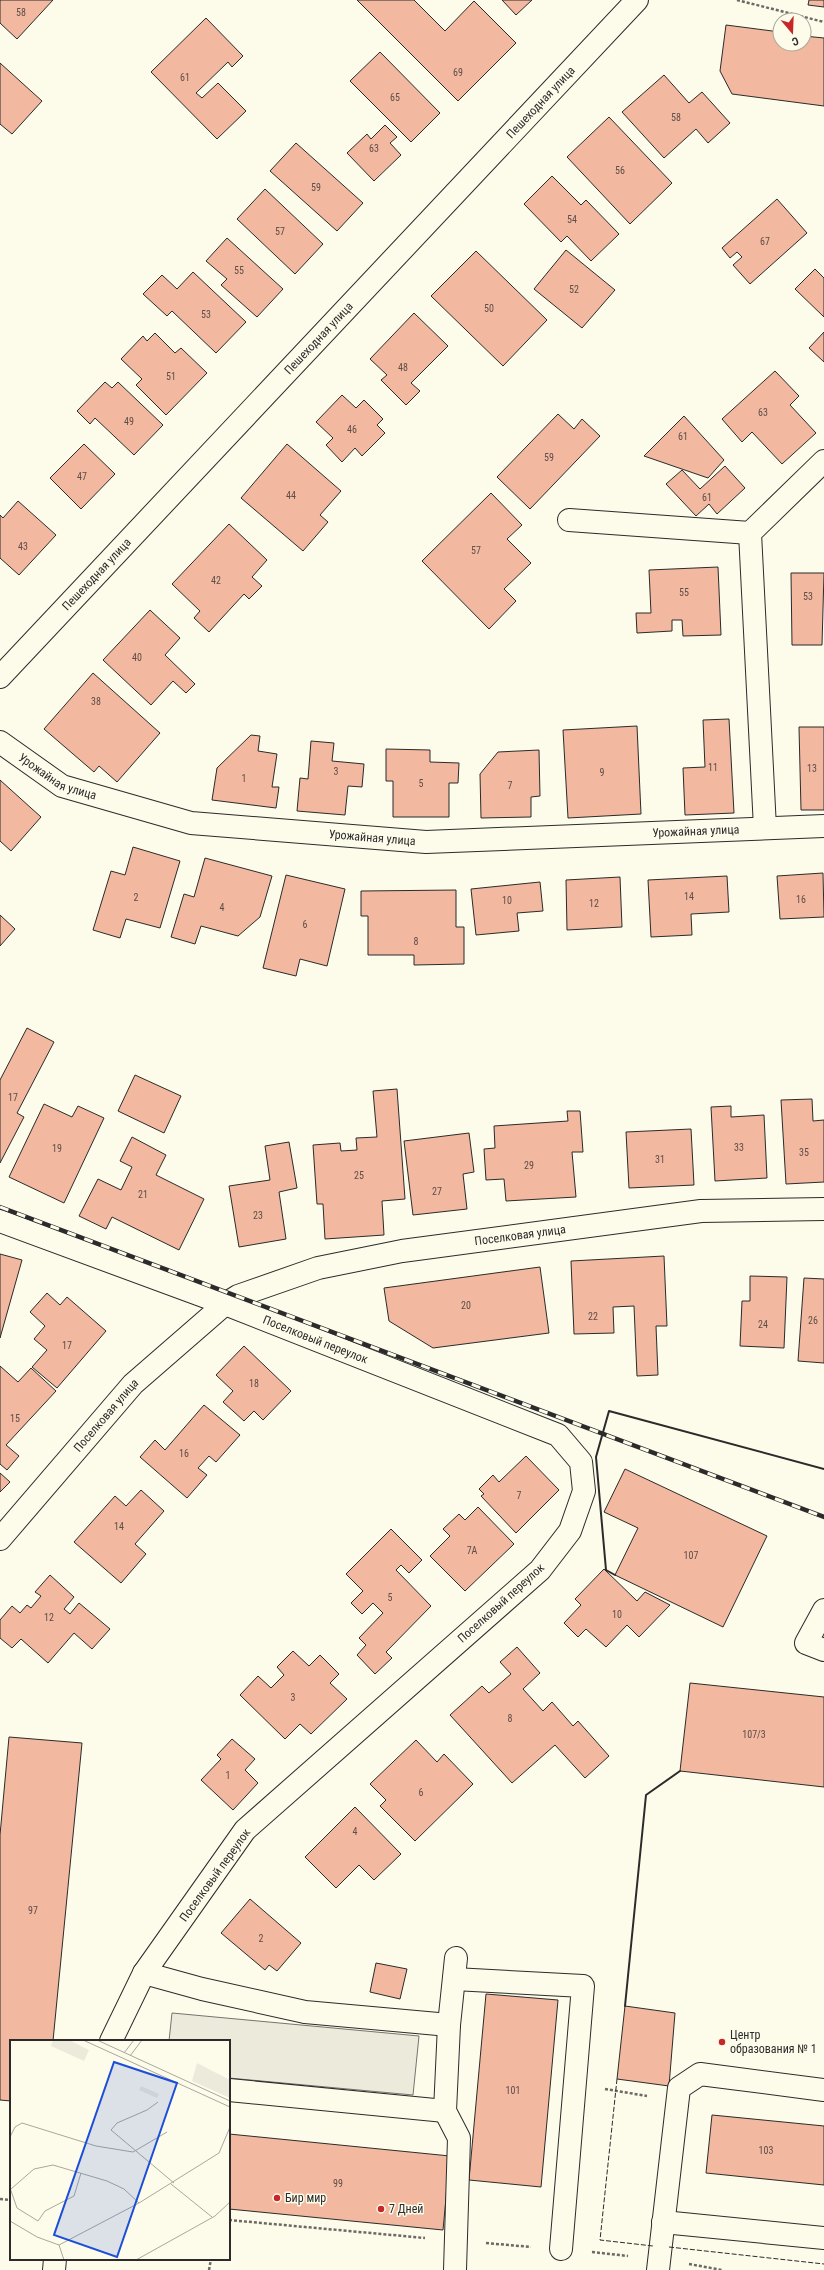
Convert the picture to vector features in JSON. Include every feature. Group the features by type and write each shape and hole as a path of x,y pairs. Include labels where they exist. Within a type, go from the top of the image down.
{"street":[{"name":"Пешеходная улица","path":"0,677 637,0"},
{"path":"569,520 750,533 824,461"},
{"path":"750,533 765,828"},
{"name":"Урожайная улица","path":"0,742 62,786 191,823 426,842 824,826"},
{"name":"Поселковая улица","path":"0,1539 133,1384 225,1304 238,1296 318,1268 402,1251 701,1211 824,1210"},
{"path":"0,1221 225,1304"},
{"name":"Поселковый переулок","path":"111,2040 144,1973 246,1830 540,1570 570,1530 584,1492 581,1462 558,1435 225,1304"},
{"path":"824,1610 806,1643 824,1650"},
{"path":"456,2270 459,2138 446,2111 449,2025 455,1969 583,1986 561,2249"},
{"path":"144,1973 202,1990 305,2012 449,2025"},
{"path":"658,2270 679,2088 700,2074 824,2090"},
{"path":"230,2090 446,2111"},
{"path":"663,2222 824,2238"},
{"path":"54,2270 55,2260"}],"path":[{"path":"737,0 824,22"},
{"path":"575,2082 616,2092 677,2100"},
{"path":"0,2199 10,2200"},
{"path":"209,2270 211,2260"}],"shaded area":[{"path":"172,2013 419,2036 413,2095 230,2078 230,2040 169,2040"}],"building":[{"path":"0,0 53,0 17,39 0,23"},
{"path":"357,0 414,0 445,31 474,1 516,43 458,101"},
{"path":"502,0 532,0 516,15"},
{"path":"809,0 824,0 824,7 808,5"},
{"path":"206,18 243,56 232,67 228,62 196,93 202,98 218,83 246,111 217,139 151,72"},
{"path":"726,25 772,31 772,52 812,52 812,37 824,38 824,106 732,94 720,71"},
{"path":"380,52 440,113 411,142 350,81"},
{"path":"0,63 42,101 12,134 0,124"},
{"path":"664,75 689,103 702,92 730,123 708,143 696,129 664,158 622,112"},
{"path":"609,117 672,183 630,224 567,157"},
{"path":"385,125 397,137 390,143 401,155 374,181 347,153 367,134 371,139"},
{"path":"296,143 363,203 337,231 270,171"},
{"path":"552,176 581,205 586,200 619,234 591,261 567,236 561,242 524,204"},
{"path":"265,189 323,244 295,274 237,219"},
{"path":"777,199 807,233 750,284 733,265 742,257 737,252 730,258 722,248"},
{"path":"227,238 283,289 257,317 221,285 227,279 206,261"},
{"path":"566,250 615,290 582,328 534,289"},
{"path":"476,251 547,320 503,366 431,296"},
{"path":"815,269 824,278 824,317 795,289"},
{"path":"193,272 246,322 216,353 172,311 167,316 143,294 162,275 177,289"},
{"path":"414,313 448,346 411,383 420,391 406,405 381,380 387,375 370,359"},
{"path":"824,332 824,362 809,348"},
{"path":"155,333 175,353 181,348 207,373 166,415 136,385 142,379 121,359 143,336 147,341"},
{"path":"775,371 799,396 790,405 816,433 782,464 752,432 742,442 722,419"},
{"path":"105,382 112,388 118,382 163,425 134,455 95,418 90,424 77,411"},
{"path":"342,395 356,408 364,400 383,419 377,425 385,433 362,456 355,448 342,462 326,445 333,438 316,422"},
{"path":"558,414 574,429 582,419 600,436 530,509 497,477"},
{"path":"684,416 724,460 708,478 644,456"},
{"path":"84,444 115,474 81,509 50,478"},
{"path":"287,444 341,491 320,515 328,522 303,551 241,498"},
{"path":"725,466 745,488 717,514 709,504 696,516 666,484 682,470 700,489"},
{"path":"491,493 522,525 507,539 531,563 504,589 516,601 489,629 422,561"},
{"path":"18,501 56,535 19,575 0,558 0,515 3,518"},
{"path":"229,524 267,560 252,577 262,586 249,599 244,594 209,632 194,618 200,611 172,584"},
{"path":"718,567 721,635 683,636 682,620 672,620 672,631 637,633 636,613 651,613 649,570"},
{"path":"791,573 824,573 822,645 792,645"},
{"path":"150,610 180,638 165,655 195,684 186,693 173,681 151,705 103,660"},
{"path":"93,673 160,733 117,782 99,766 94,772 44,729"},
{"path":"729,719 734,813 685,815 683,768 705,767 703,720"},
{"path":"637,726 641,814 568,818 563,730"},
{"path":"799,727 824,727 824,810 801,810"},
{"path":"251,735 260,736 258,751 277,754 272,787 279,787 276,808 212,800 217,768"},
{"path":"311,741 334,743 332,761 364,764 362,787 348,786 345,815 297,811 300,778 308,779"},
{"path":"386,749 430,750 430,762 459,763 458,783 449,783 449,817 393,817 393,781 386,781"},
{"path":"539,750 540,796 531,797 531,817 481,818 480,774 498,752"},
{"path":"0,780 41,817 11,851 0,841"},
{"path":"133,847 180,861 160,928 126,919 120,938 93,930 111,871 125,875"},
{"path":"205,858 272,876 260,917 238,936 201,926 195,944 171,937 184,894 194,897"},
{"path":"823,873 824,917 780,919 777,876"},
{"path":"286,875 345,889 327,966 300,959 296,976 263,968"},
{"path":"727,876 729,912 691,914 692,935 651,937 648,880"},
{"path":"620,877 622,927 567,930 566,880"},
{"path":"540,882 543,911 517,913 519,931 476,935 471,889"},
{"path":"456,890 456,927 464,927 464,964 414,965 414,955 368,955 368,916 361,916 361,891"},
{"path":"0,915 15,929 0,946"},
{"path":"27,1028 54,1042 17,1113 24,1117 0,1163 0,1080"},
{"path":"135,1075 181,1096 164,1133 118,1111"},
{"path":"397,1089 405,1199 382,1201 384,1235 325,1239 323,1204 317,1204 313,1145 340,1143 341,1151 357,1150 356,1138 377,1137 373,1091"},
{"path":"812,1099 813,1121 824,1120 824,1182 786,1184 781,1100"},
{"path":"44,1104 72,1117 78,1106 104,1118 64,1203 9,1177"},
{"path":"731,1106 731,1117 764,1115 767,1178 715,1181 711,1107"},
{"path":"567,1111 580,1111 583,1152 572,1152 576,1197 506,1201 504,1179 486,1180 484,1149 495,1148 494,1126 568,1121"},
{"path":"691,1129 694,1185 629,1188 626,1132"},
{"path":"469,1133 474,1172 463,1174 467,1209 413,1215 404,1141"},
{"path":"132,1137 166,1155 156,1175 204,1199 179,1250 112,1217 106,1229 79,1216 98,1179 121,1190 132,1167 120,1161"},
{"path":"289,1142 297,1188 279,1192 286,1239 239,1247 229,1186 270,1180 265,1146"},
{"path":"0,1254 22,1260 0,1338"},
{"path":"664,1256 667,1326 656,1326 658,1375 637,1376 634,1306 613,1307 614,1333 574,1334 571,1261"},
{"path":"540,1267 549,1333 433,1348 389,1321 384,1288"},
{"path":"750,1276 787,1277 784,1348 740,1346 742,1301 750,1301"},
{"path":"804,1278 824,1279 824,1363 798,1361"},
{"path":"47,1293 60,1305 67,1297 106,1331 57,1388 32,1367 47,1350 34,1339 45,1326 30,1312"},
{"path":"244,1346 291,1391 263,1420 254,1411 244,1421 223,1402 233,1391 216,1375"},
{"path":"0,1366 18,1382 31,1368 56,1391 6,1445 19,1456 7,1470 0,1464"},
{"path":"204,1405 240,1435 216,1462 209,1456 198,1468 207,1475 187,1498 140,1457 155,1440 165,1450"},
{"path":"526,1456 559,1490 516,1533 481,1496 484,1494 479,1489 493,1475 499,1482"},
{"path":"625,1469 767,1536 723,1627 615,1575 638,1528 604,1512"},
{"path":"0,1473 10,1482 0,1492"},
{"path":"141,1490 164,1511 135,1544 146,1554 121,1583 74,1542 115,1496 126,1506"},
{"path":"478,1507 514,1544 465,1591 430,1556 450,1536 443,1529 459,1514 465,1520"},
{"path":"391,1529 422,1560 409,1573 401,1565 396,1570 431,1606 386,1652 392,1658 375,1674 357,1655 366,1645 359,1638 383,1613 373,1603 362,1614 351,1603 363,1591 346,1574"},
{"path":"604,1569 637,1601 645,1592 670,1605 639,1637 627,1625 606,1647 586,1629 578,1637 564,1623 581,1605 575,1599"},
{"path":"50,1575 74,1597 64,1609 70,1614 79,1603 110,1629 92,1649 74,1633 48,1663 21,1639 12,1648 0,1638 0,1620 12,1606 20,1613 27,1605 31,1608 41,1596 35,1592"},
{"path":"517,1647 540,1673 523,1689 543,1711 552,1702 573,1726 578,1721 609,1756 585,1778 555,1745 512,1783 450,1715 482,1686 489,1693 511,1674 500,1662"},
{"path":"293,1651 309,1666 320,1655 339,1674 330,1683 347,1699 311,1734 300,1724 285,1739 240,1695 258,1676 271,1688 284,1675 277,1667"},
{"path":"690,1683 824,1697 824,1787 680,1771"},
{"path":"9,1737 82,1743 53,2040 10,2040 10,2101 0,2100 0,1835"},
{"path":"232,1739 255,1759 245,1770 258,1783 233,1810 201,1780 221,1759 217,1755"},
{"path":"416,1740 437,1762 444,1754 473,1784 415,1841 380,1806 386,1800 370,1784"},
{"path":"355,1807 401,1854 374,1880 359,1865 336,1888 305,1857"},
{"path":"250,1899 301,1943 277,1971 269,1965 265,1970 221,1933"},
{"path":"376,1963 407,1969 400,1999 370,1992"},
{"path":"486,1994 558,2000 541,2187 469,2180"},
{"path":"625,2006 675,2013 669,2086 617,2079"},
{"path":"712,2115 824,2126 824,2185 706,2173"},
{"path":"230,2134 450,2156 443,2230 230,2209"}],"railway":[{"path":"0,1207 824,1517"}],"fence":[{"path":"617,2079 600,2240 653,2246"},
{"path":"669,2247 824,2264"}],"wall":[{"path":"615,1575 606,1570 596,1457 609,1411 824,1469"},
{"path":"625,2006 646,1795 680,1771"}],"place":[{"name":"Центр образования № 1","path":"722,2042"},
{"name":"Бир мир","path":"277,2198"},
{"name":"7 Дней","path":"381,2209"}]}
